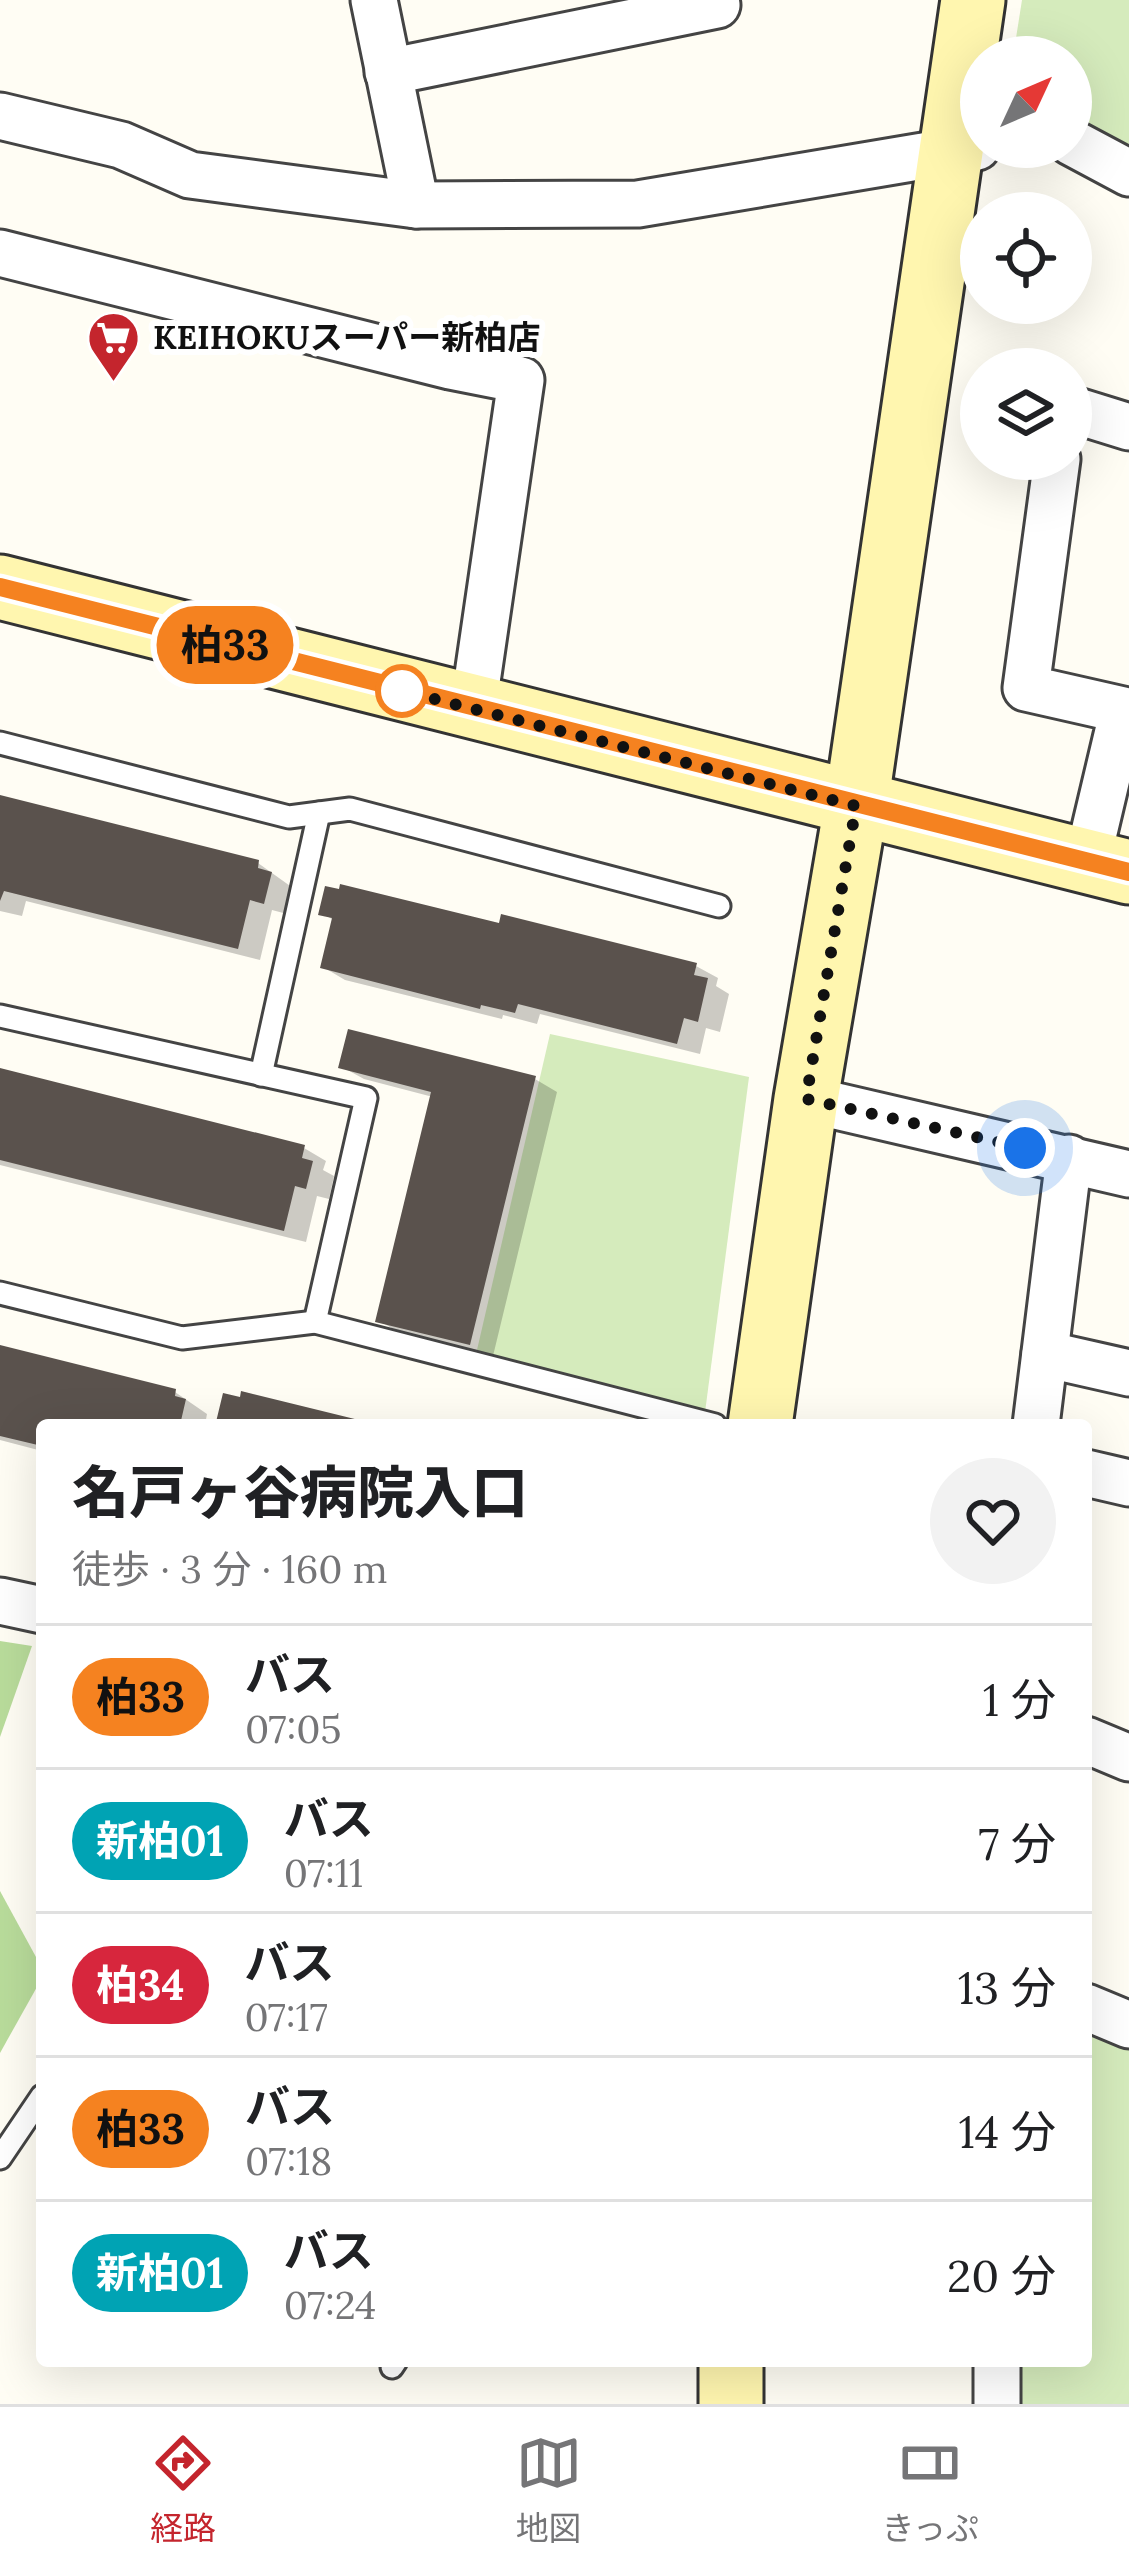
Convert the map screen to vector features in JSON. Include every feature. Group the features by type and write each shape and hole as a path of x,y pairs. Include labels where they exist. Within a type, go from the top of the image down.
{"street":[{"path":"374,0 416,205"},
{"path":"971,36 973,0"},
{"path":"388,72 615,13 717,5"},
{"path":"0,116 121,145 190,175 416,205 638,204 960,150"},
{"path":"1092,153 1129,173"},
{"path":"761,1419 806,1099 962,168"},
{"path":"0,253 521,380 473,709"},
{"path":"1092,416 1129,427"},
{"path":"0,587 1108,867 1123,710 1026,688 1054,480"},
{"path":"806,1099 1129,1174"},
{"path":"1037,1419 1069,1158"},
{"path":"1045,1354 1129,1373"},
{"path":"1092,1474 1129,1483"},
{"path":"0,1601 36,1609"},
{"path":"1092,1743 1129,1758"},
{"path":"1092,2010 1129,2025"},
{"path":"731,2367 731,2404"},
{"path":"997,2367 997,2404"}],"lane":[{"path":"0,742 290,817 350,809 719,906"},
{"path":"261,1075 319,813"},
{"path":"0,1016 366,1098 315,1322"},
{"path":"0,1293 182,1338 315,1322 692,1419"},
{"path":"0,2158 36,2105"}],"green space":[{"path":"1022,0 1129,0 1129,158 1092,140 1092,36 1016,36"},
{"path":"550,1034 749,1077 704,1419 474,1363"},
{"path":"0,1641 32,1646 0,1737"},
{"path":"0,1891 36,1957 36,1989 0,2053"},
{"path":"1092,2029 1129,2044 1129,2404 1017,2404 1016,2367 1092,2367"}],"building":[{"path":"0,795 259,860 258,868 272,872 264,904 250,900 238,949 4,891 0,901"},
{"path":"340,884 499,923 501,914 697,963 694,975 708,978 698,1022 684,1018 677,1044 518,1004 515,1013 481,1005 480,1009 320,968 332,918 318,915 325,886 339,889"},
{"path":"348,1029 536,1076 470,1345 375,1322 431,1092 338,1068"},
{"path":"0,1068 305,1145 302,1158 313,1161 306,1189 295,1186 284,1231 0,1160"},
{"path":"0,1345 176,1389 175,1396 186,1399 181,1419 36,1419 36,1445 0,1436"},
{"path":"241,1391 355,1419 217,1419 223,1393 240,1397"}],"bus line":[{"name":"柏33","path":"0,587 1129,872"}],"place":[{"name":"KEIHOKUスーパー新柏店","path":"114,383"}],"route":[{"path":"402,691 387,687 856,806 806,1099 1025,1148"}]}
